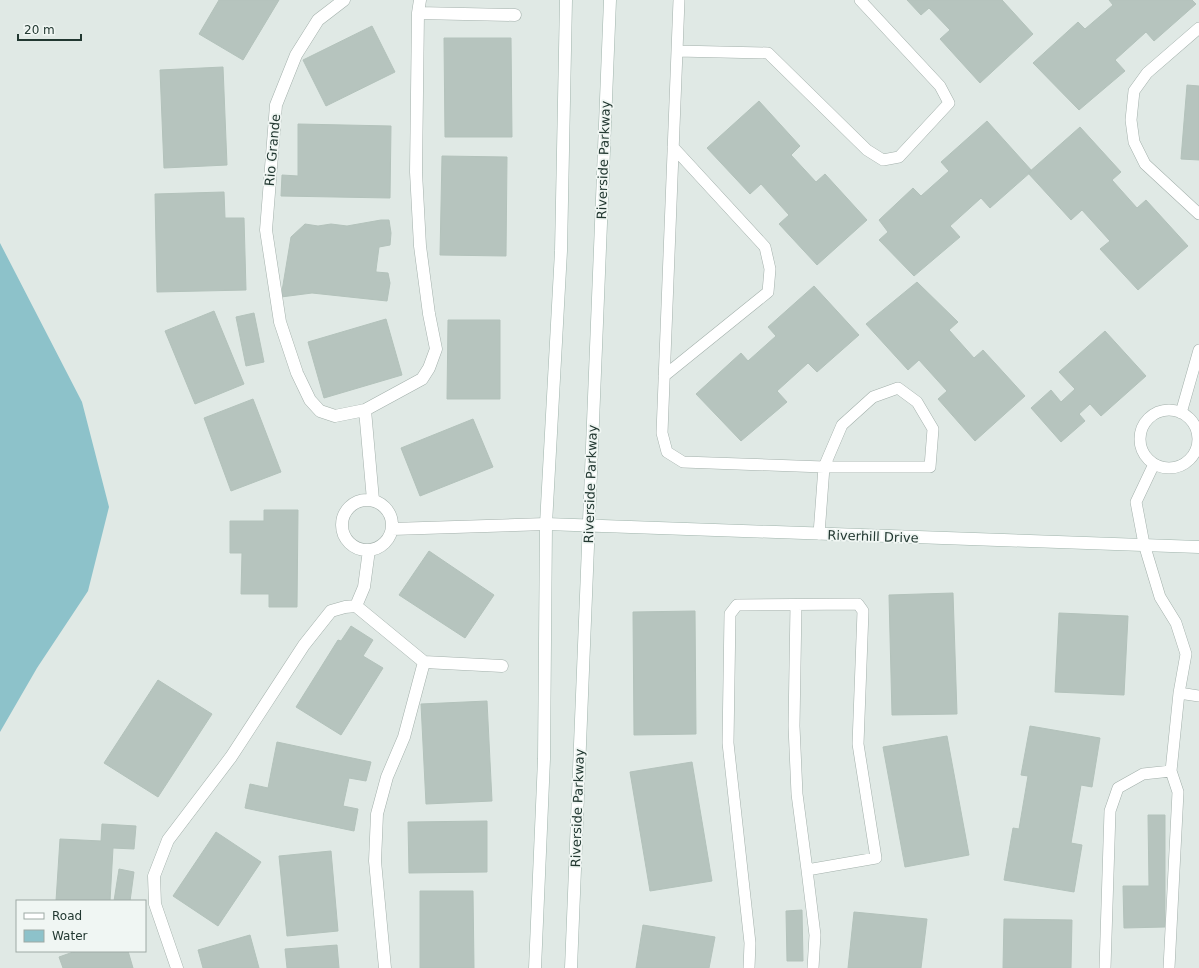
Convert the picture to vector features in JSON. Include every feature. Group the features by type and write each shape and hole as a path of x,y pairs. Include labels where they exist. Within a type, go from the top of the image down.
{"street":[{"name":"Rio Grande","path":"344,0 318,20 296,54 276,105 266,230 280,322 297,372 310,400 320,412 336,416 365,410 422,379 429,368 436,349 429,314 419,239 416,172 418,13 420,0"},
{"path":"535,968 544,759 546,524 561,251 566,0"},
{"name":"Riverside Parkway","path":"571,968 610,0"},
{"path":"418,13 515,15"},
{"path":"365,410 373,500"},
{"path":"363,500 373,500 382,504 388,511 392,520 392,529 384,544 369,550 359,550 350,545 344,537 341,528 342,518 346,509 354,503 363,500"},
{"name":"Riverhill Drive","path":"392,529 546,524 1199,547"},
{"path":"356,606 364,587 369,550"},
{"path":"178,968 155,904 154,876 168,840 231,757 304,645 332,612 345,607 356,606 424,662 502,666"},
{"path":"385,968 375,861 377,814 387,777 404,737 424,662"}],"lane":[{"path":"679,0 662,433 667,452 682,462 824,467 930,467 933,429 918,402 898,388 873,397 842,425 824,467 819,534"},
{"path":"677,51 768,53 867,150 883,160 899,157 949,103 940,86 860,0"},
{"path":"1199,28 1147,73 1134,91 1131,120 1134,142 1145,164 1199,214"},
{"path":"664,376 768,292 770,269 765,246 673,147"},
{"path":"1181,413 1199,350"},
{"path":"1162,411 1181,413 1189,418 1198,434 1198,444 1189,460 1172,468 1163,468 1154,464 1146,458 1140,440 1142,430 1146,422 1153,415 1162,411"},
{"path":"1154,464 1136,502 1144,544 1160,597 1176,623 1186,654 1179,693 1171,771 1178,792 1169,968"},
{"path":"749,968 750,943 728,743 730,614 737,605 858,604 863,611 858,744 876,858 807,870"},
{"path":"796,605 794,734 797,794 815,935 813,968"},
{"path":"1179,693 1199,696"},
{"path":"1105,968 1110,811 1118,788 1143,774 1171,771"}],"water":[{"path":"0,243 82,402 109,507 88,591 37,668 0,732"}],"building":[{"path":"219,0 279,0 243,60 199,34"},
{"path":"907,0 1002,0 1033,34 980,83 940,39 950,30 929,8 921,15"},
{"path":"1109,0 1192,0 1196,4 1154,41 1146,32 1115,60 1125,71 1079,110 1033,63 1078,22 1085,29 1113,5"},
{"path":"372,26 395,72 326,106 303,60"},
{"path":"444,38 511,38 512,137 445,137"},
{"path":"223,67 227,165 164,168 160,70"},
{"path":"1187,85 1199,86 1199,160 1181,159"},
{"path":"759,101 800,146 791,155 816,182 825,174 867,220 817,265 779,224 789,215 761,184 750,194 707,148"},
{"path":"987,121 1032,171 990,208 981,198 950,226 960,237 914,276 879,240 888,232 879,220 913,188 921,196 949,171 941,162"},
{"path":"298,124 391,126 390,198 281,196 282,175 298,176"},
{"path":"1080,127 1121,172 1112,180 1137,208 1146,200 1188,246 1138,290 1100,249 1110,241 1082,210 1071,220 1028,173"},
{"path":"442,156 507,157 506,256 440,255"},
{"path":"224,192 225,218 244,218 246,290 157,292 155,194"},
{"path":"389,220 391,233 390,245 379,247 376,270 376,272 388,273 390,283 387,301 312,293 281,297 291,237 305,224 318,226 331,224 347,226"},
{"path":"917,282 958,322 949,330 974,358 983,350 1025,396 975,441 938,399 947,391 919,360 908,370 866,324"},
{"path":"814,286 859,335 817,372 808,363 777,391 787,402 741,441 696,394 741,353 748,361 776,336 768,327"},
{"path":"214,311 244,384 195,404 165,331"},
{"path":"254,313 264,362 246,366 236,317"},
{"path":"386,319 402,375 324,398 308,342"},
{"path":"448,320 500,320 500,399 447,399"},
{"path":"1105,331 1146,376 1101,416 1090,404 1079,414 1085,421 1061,442 1031,408 1051,390 1061,402 1075,389 1059,372"},
{"path":"253,399 281,472 231,491 204,418"},
{"path":"473,419 493,467 420,496 401,448"},
{"path":"264,510 298,510 297,607 269,607 269,594 241,594 242,553 230,553 230,521 264,521"},
{"path":"429,551 494,595 465,638 399,595"},
{"path":"953,593 957,714 892,715 889,595"},
{"path":"695,611 696,734 634,735 633,612"},
{"path":"1059,613 1128,616 1124,695 1055,692"},
{"path":"351,626 373,640 363,656 383,668 341,735 296,707 338,640 341,641"},
{"path":"158,680 212,714 158,797 104,763"},
{"path":"487,701 492,801 426,804 421,704"},
{"path":"1030,726 1100,738 1092,787 1081,785 1071,843 1082,845 1074,892 1004,880 1013,828 1019,829 1028,776 1021,775"},
{"path":"947,736 969,855 905,867 883,747"},
{"path":"277,742 371,762 366,781 349,778 343,806 358,809 354,831 245,808 250,784 268,788"},
{"path":"692,762 712,881 650,891 630,772"},
{"path":"1148,815 1165,815 1165,927 1124,928 1123,886 1149,886"},
{"path":"487,821 487,872 409,873 408,822"},
{"path":"102,824 136,826 134,849 113,848 110,900 56,900 60,839 101,841"},
{"path":"216,832 261,862 218,926 173,896"},
{"path":"331,851 338,931 287,936 279,856"},
{"path":"119,869 134,872 130,900 114,900"},
{"path":"420,891 473,891 474,968 420,968"},
{"path":"802,910 803,961 787,961 786,911"},
{"path":"854,912 927,919 921,968 848,968"},
{"path":"1004,919 1072,920 1071,968 1003,968"},
{"path":"643,925 715,937 709,968 636,968"},
{"path":"250,935 259,968 203,968 198,950"},
{"path":"337,945 339,968 287,968 285,949"},
{"path":"73,952 128,952 133,968 63,968 59,957"}]}
